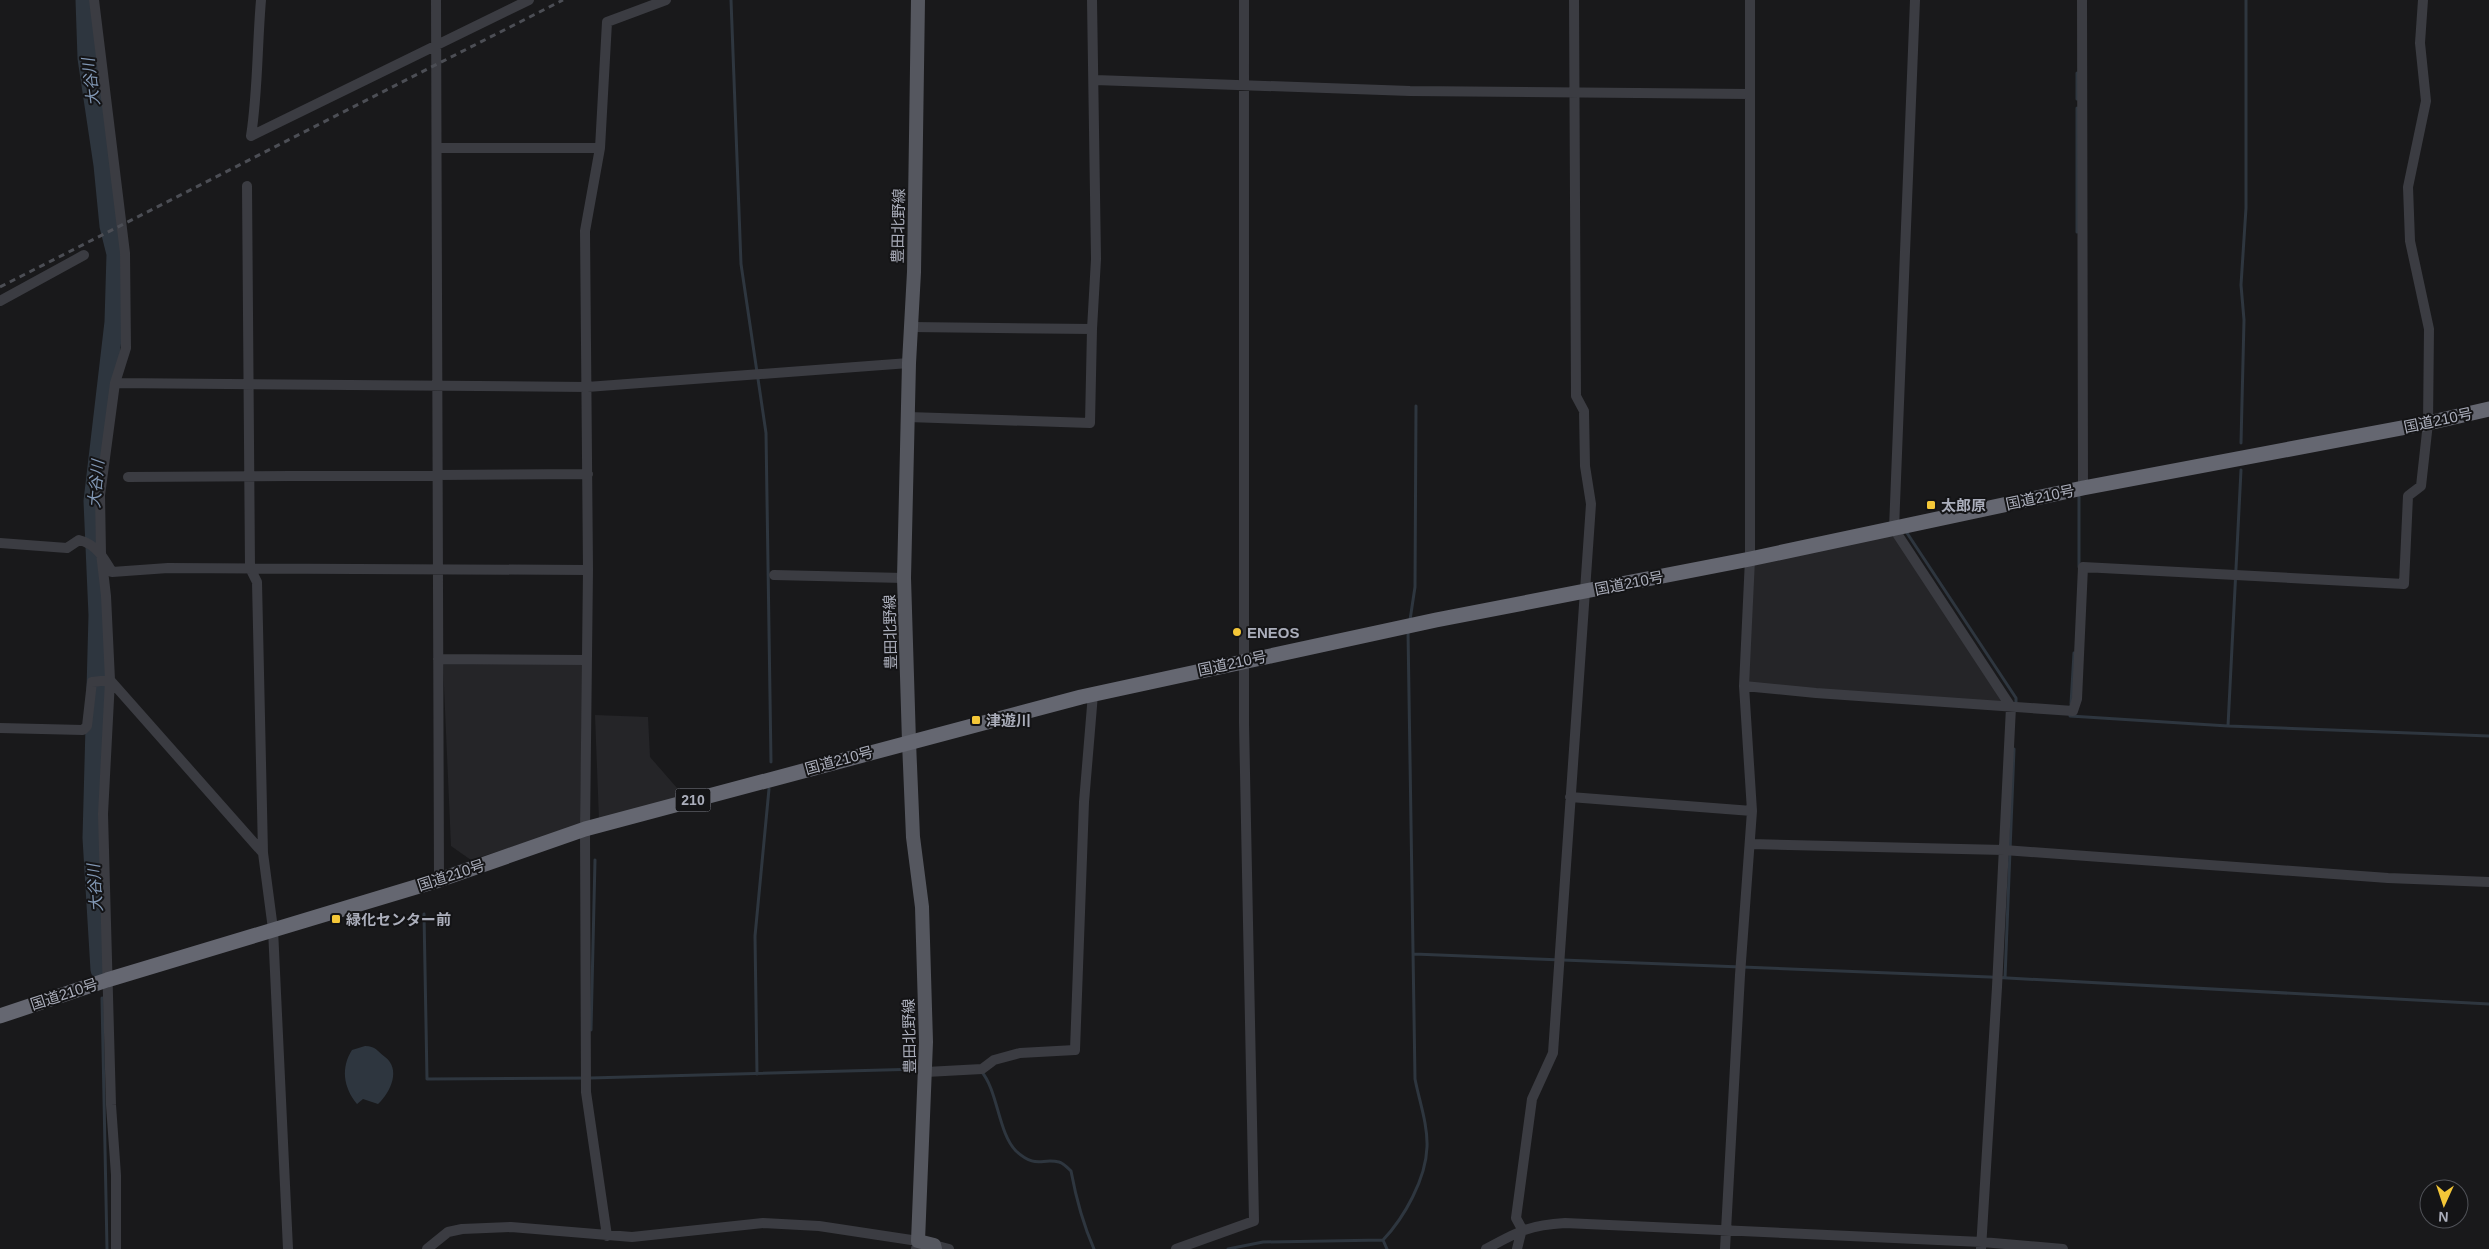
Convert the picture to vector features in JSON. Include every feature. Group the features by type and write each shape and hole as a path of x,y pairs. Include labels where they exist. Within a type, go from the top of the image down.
{"highway":[{"name":"国道210号","path":"0,1016 107,980 440,880 584,829 1093,694 1416,624 1750,559 2083,488 2489,409"}],"main road":[{"name":"豊田北野線","path":"917,1245 926,1042 922,907 913,838 904,578 918,0"},
{"path":"917,1245 934,1247"}],"street":[{"path":"94,0 125,253 126,348 116,382 100,496 101,553 106,596 110,680 103,814 107,980 116,1175 116,1249"},
{"path":"261,0 256,53 257,101 251,136 529,0"},
{"path":"436,0 440,880"},
{"path":"607,1236 586,1092 584,829 588,474 585,231 600,148 607,22 666,0"},
{"path":"908,417 1090,423 1096,259 1095,80 1092,0"},
{"path":"1176,1249 1254,1221 1244,660 1244,0"},
{"path":"1518,1249 1522,1229 1516,1218 1532,1099 1553,1053 1591,504 1585,466 1584,411 1576,396 1574,0"},
{"path":"1725,1249 1740,975 1752,811 1744,686 1750,559 1750,0"},
{"path":"1914,0 1894,529 2011,707 1981,1246"},
{"path":"2082,0 2083,488"},
{"path":"1744,686 2011,707 2073,710 2077,700 2083,567 2404,584 2408,496 2421,486 2428,422 2429,329 2410,241 2408,187 2426,101 2420,43 2424,0"},
{"path":"1095,80 1244,83 1410,91 1750,94"},
{"path":"437,148 600,148"},
{"path":"247,186 250,568 257,582 263,853 273,929 288,1249"},
{"path":"0,301 84,255"},
{"path":"911,327 1092,328"},
{"path":"116,382 438,387 587,387 908,363"},
{"path":"128,477 588,474"},
{"path":"0,542 67,548 79,540 85,541 101,553 112,572 106,596"},
{"path":"112,572 168,568 588,570"},
{"path":"774,575 904,578"},
{"path":"438,659 587,660"},
{"path":"110,680 263,853"},
{"path":"0,728 83,730 88,726 92,682 110,680"},
{"path":"926,1072 982,1069 994,1060 1020,1054 1075,1050 1084,802 1093,694"},
{"path":"1570,797 1752,811"},
{"path":"1751,844 2004,850 2388,878 2489,882"},
{"path":"426,1249 441,1236 462,1229 511,1228 607,1236 656,1236 764,1223 819,1226 917,1245"},
{"path":"1486,1249 1522,1229 1539,1224 1565,1223 2062,1249"},
{"path":"934,1247 949,1249"}],"shaded area":[{"path":"1894,529 2011,707 1744,686 1750,559"},
{"path":"443,664 583,664 580,825 471,860 451,846"},
{"path":"595,715 648,717 650,757 684,796 599,820"},
{"path":"365,1046 376,1049 390,1062 392,1068 393,1074 390,1087 378,1104 363,1099 357,1104 346,1084 345,1070 348,1057 352,1050"}],"waterway":[{"name":"大谷川","path":"85,0 87,58 103,165 109,226 116,254 114,322 93,501 98,615 92,838 100,970"},
{"path":"731,0 741,264 766,433 771,762"},
{"path":"2241,443 2244,320 2241,285 2246,208 2246,0"},
{"path":"2077,73 2077,99"},
{"path":"2077,108 2077,232"},
{"path":"1410,620 1415,587 1416,406"},
{"path":"2241,470 2228,726 2489,736"},
{"path":"2079,497 2079,567"},
{"path":"1907,533 2016,698 2016,705"},
{"path":"1228,1249 1263,1242 1383,1240 1399,1221 1423,1172 1427,1139 1425,1121 1415,1079 1408,631"},
{"path":"2071,704 2074,653"},
{"path":"2070,712 2070,716 2228,726"},
{"path":"2005,978 2014,749"},
{"path":"757,1074 755,936 769,789"},
{"path":"591,1030 595,860"},
{"path":"424,914 427,1079 590,1078 921,1069"},
{"path":"1414,954 1990,977 2489,1004"},
{"name":"大谷川","path":"102,998 107,1249"},
{"path":"981,1071 991,1089 1005,1134 1016,1151 1029,1160 1061,1163 1071,1171 1080,1211 1094,1249"},
{"path":"1383,1240 1387,1249"}],"railway":[{"path":"0,287 563,0"}],"place":[{"name":"太郎原","path":"1931,505"},
{"name":"ENEOS","path":"1237,632"},
{"name":"津遊川","path":"976,720"},
{"name":"緑化センター前","path":"336,919"}]}
